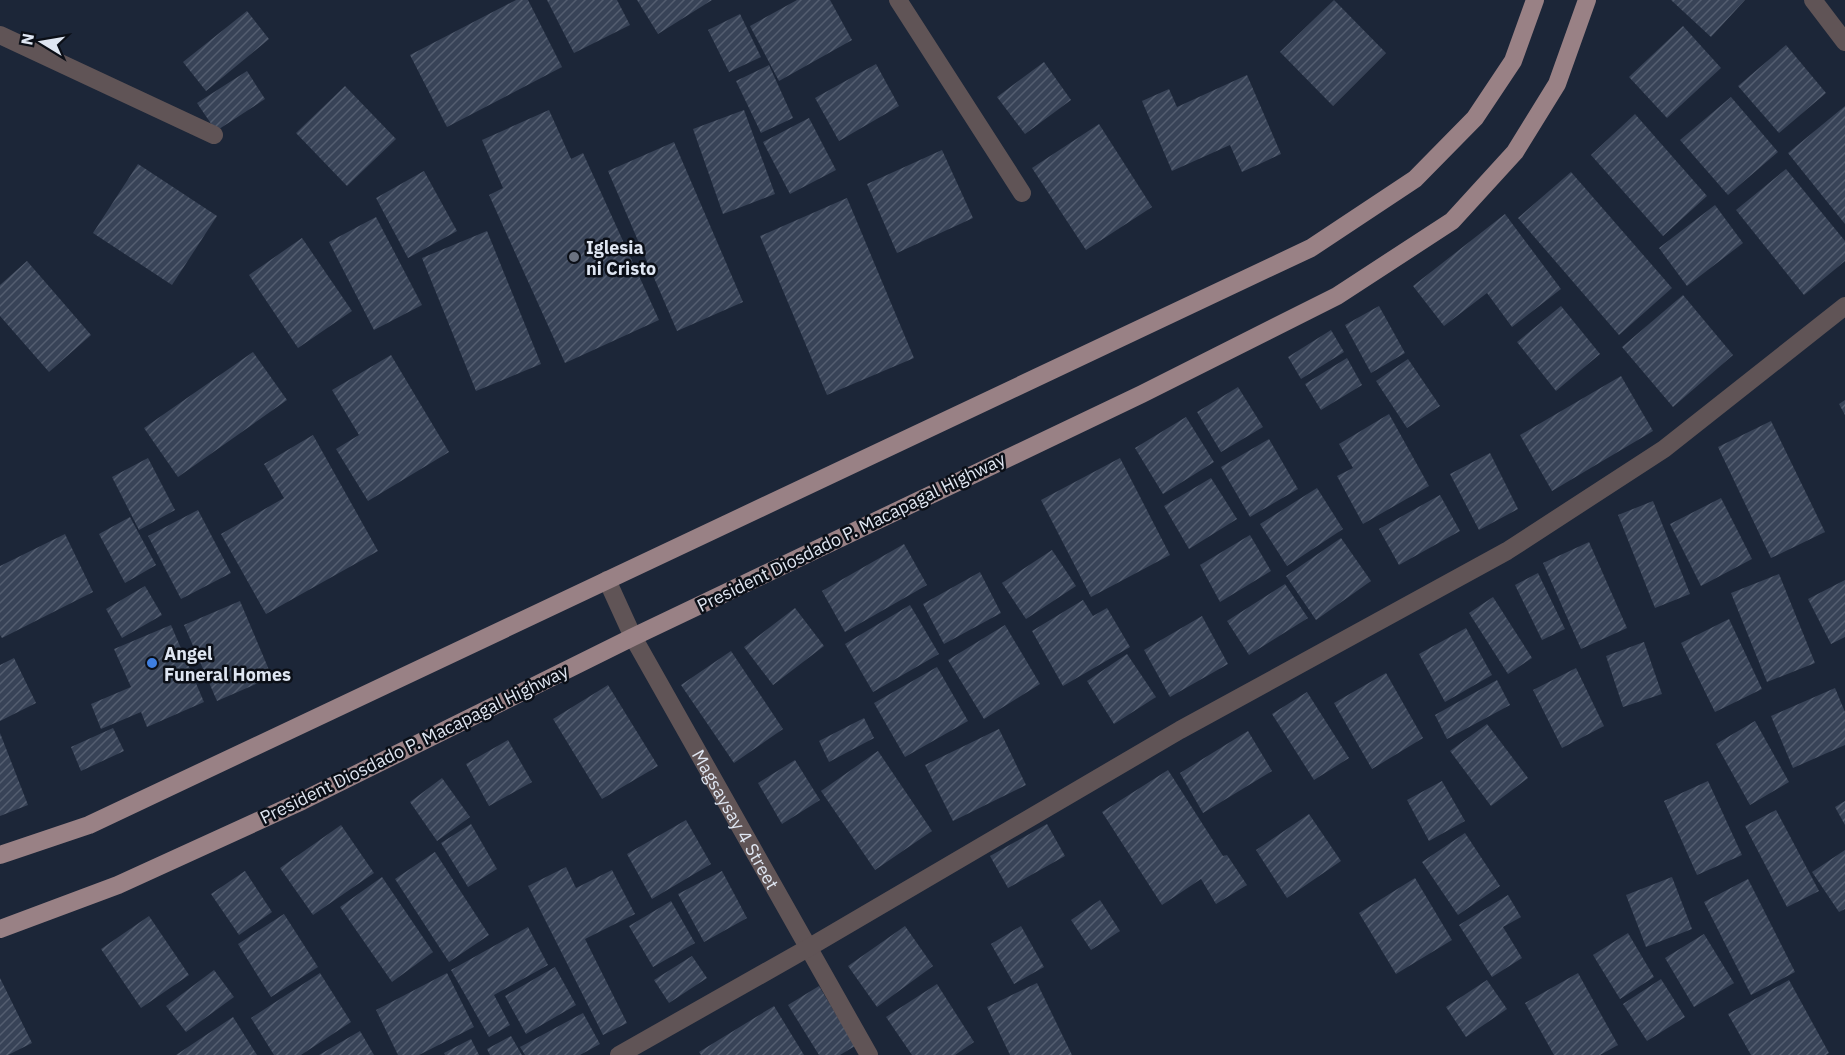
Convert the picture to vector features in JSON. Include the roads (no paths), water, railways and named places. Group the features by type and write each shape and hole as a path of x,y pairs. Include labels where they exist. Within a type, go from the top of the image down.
{"main road":[{"path":"0,855 89,825 1311,248 1415,179 1475,118 1513,61 1535,0"},
{"name":"President Diosdado P. Macapagal Highway","path":"0,929 118,885 302,801 633,637 1142,394 1337,296 1452,221 1515,152 1557,84 1587,0"}],"street":[{"path":"898,0 1022,193"},
{"path":"1813,0 1845,42"},
{"path":"0,35 214,135"},
{"path":"619,1055 808,948 1180,730 1507,552 1664,449 1845,306"},
{"name":"Magsaysay 4 Street","path":"608,580 633,637 870,1055"}],"place":[{"name":"Iglesia ni Cristo","path":"574,257"},
{"name":"Angel Funeral Homes","path":"152,663"}]}
